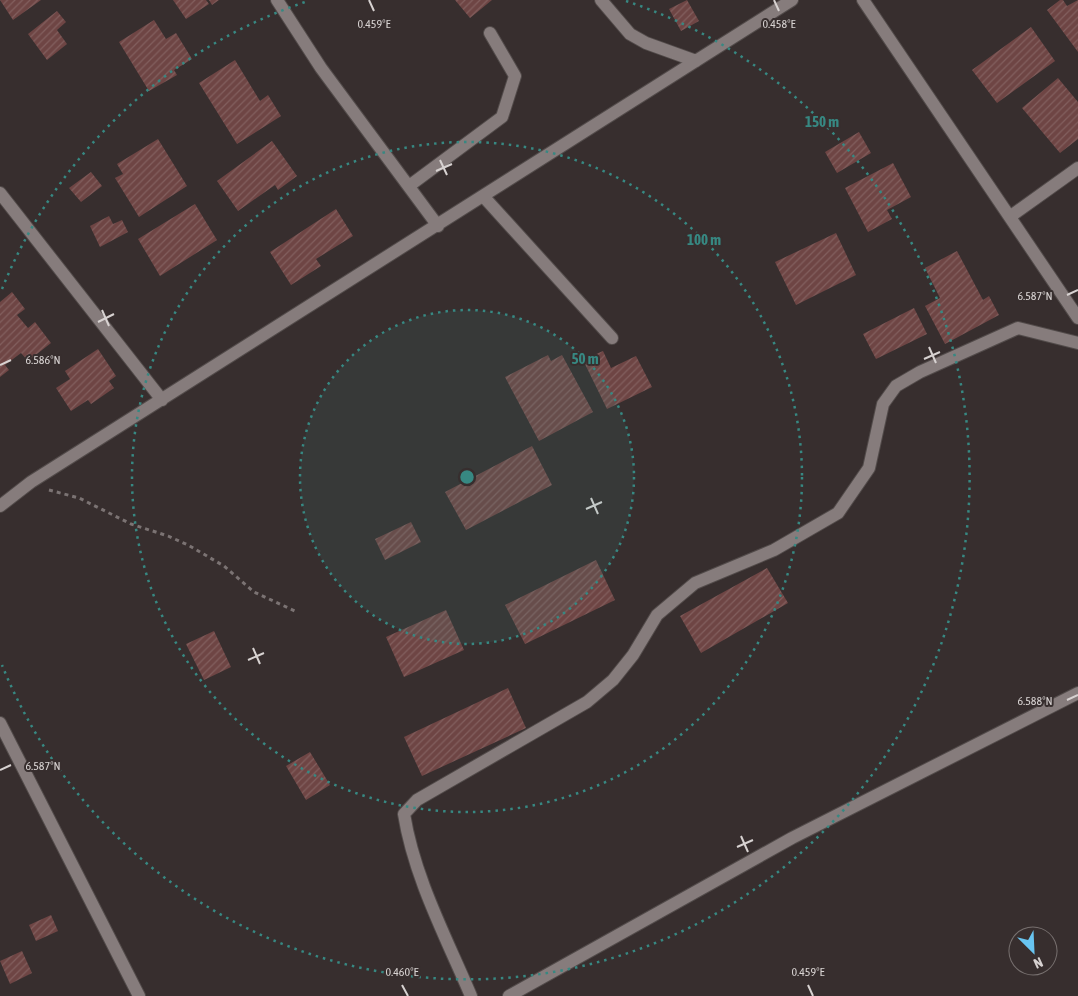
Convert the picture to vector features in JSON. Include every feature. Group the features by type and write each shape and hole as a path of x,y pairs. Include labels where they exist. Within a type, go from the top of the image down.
{"street":[{"path":"277,0 321,68 438,226"},
{"path":"601,0 630,34 646,43 696,61"},
{"path":"0,506 31,482 438,226 792,0"},
{"path":"863,0 1011,216 1078,318"},
{"path":"409,186 502,117 515,76 490,33"},
{"path":"1011,216 1078,168"},
{"path":"0,193 162,400"},
{"path":"483,196 612,338"},
{"path":"471,996 422,878 408,839 404,814 417,800 587,702 613,680 633,655 657,615 695,583 774,550 838,513 869,468 883,404 896,386 920,372 1018,328 1078,343"},
{"path":"509,996 792,838 1078,693"},
{"path":"0,723 139,996"}],"path":[{"path":"31,482 55,492 79,498 131,524 168,536 188,545 224,566 254,592 298,612"}],"building":[{"path":"0,0 41,0 13,20"},
{"path":"173,0 206,0 209,4 186,19"},
{"path":"209,0 219,0 212,5"},
{"path":"455,0 492,0 470,18"},
{"path":"687,0 699,21 681,31 669,9"},
{"path":"1060,0 1063,0 1067,6 1078,0 1078,52 1047,10"},
{"path":"57,11 66,22 57,30 67,44 47,60 28,34"},
{"path":"154,20 166,39 176,33 192,59 174,70 177,75 149,91 119,42"},
{"path":"1031,27 1055,61 997,103 972,70"},
{"path":"235,60 260,101 268,95 281,116 237,144 199,83"},
{"path":"1058,78 1078,102 1078,139 1060,153 1022,108"},
{"path":"859,132 871,153 837,173 825,152"},
{"path":"158,139 187,186 139,217 115,178 123,174 117,164"},
{"path":"272,141 297,176 278,190 275,185 238,211 217,181"},
{"path":"893,163 911,197 887,210 892,219 868,232 845,188"},
{"path":"91,172 102,186 81,202 69,188"},
{"path":"195,204 217,240 160,276 138,239"},
{"path":"336,209 353,236 316,259 321,266 291,285 270,252"},
{"path":"109,216 113,224 122,220 128,232 100,247 90,226"},
{"path":"836,233 856,275 796,305 775,262"},
{"path":"957,251 983,300 989,296 999,315 945,344 925,306 940,298 925,268"},
{"path":"12,292 25,309 17,315 28,328 35,322 51,343 28,361 21,353 5,365 9,370 0,377 0,302"},
{"path":"914,308 927,334 876,359 863,334"},
{"path":"98,349 116,376 109,381 114,388 91,404 88,400 71,411 56,388 70,379 65,371"},
{"path":"603,351 611,368 636,356 652,387 607,409 583,360"},
{"path":"548,355 551,361 562,355 593,412 539,441 505,377"},
{"path":"532,446 552,485 466,530 445,492"},
{"path":"411,522 421,542 385,560 375,539"},
{"path":"596,560 615,600 525,644 505,605"},
{"path":"767,568 788,603 701,653 680,616"},
{"path":"446,610 464,650 404,677 386,637"},
{"path":"214,631 231,667 204,680 186,644"},
{"path":"508,688 526,728 422,776 404,737"},
{"path":"310,752 330,785 306,800 286,766"},
{"path":"51,915 58,931 36,941 29,925"},
{"path":"22,951 32,973 10,984 0,961"}]}
